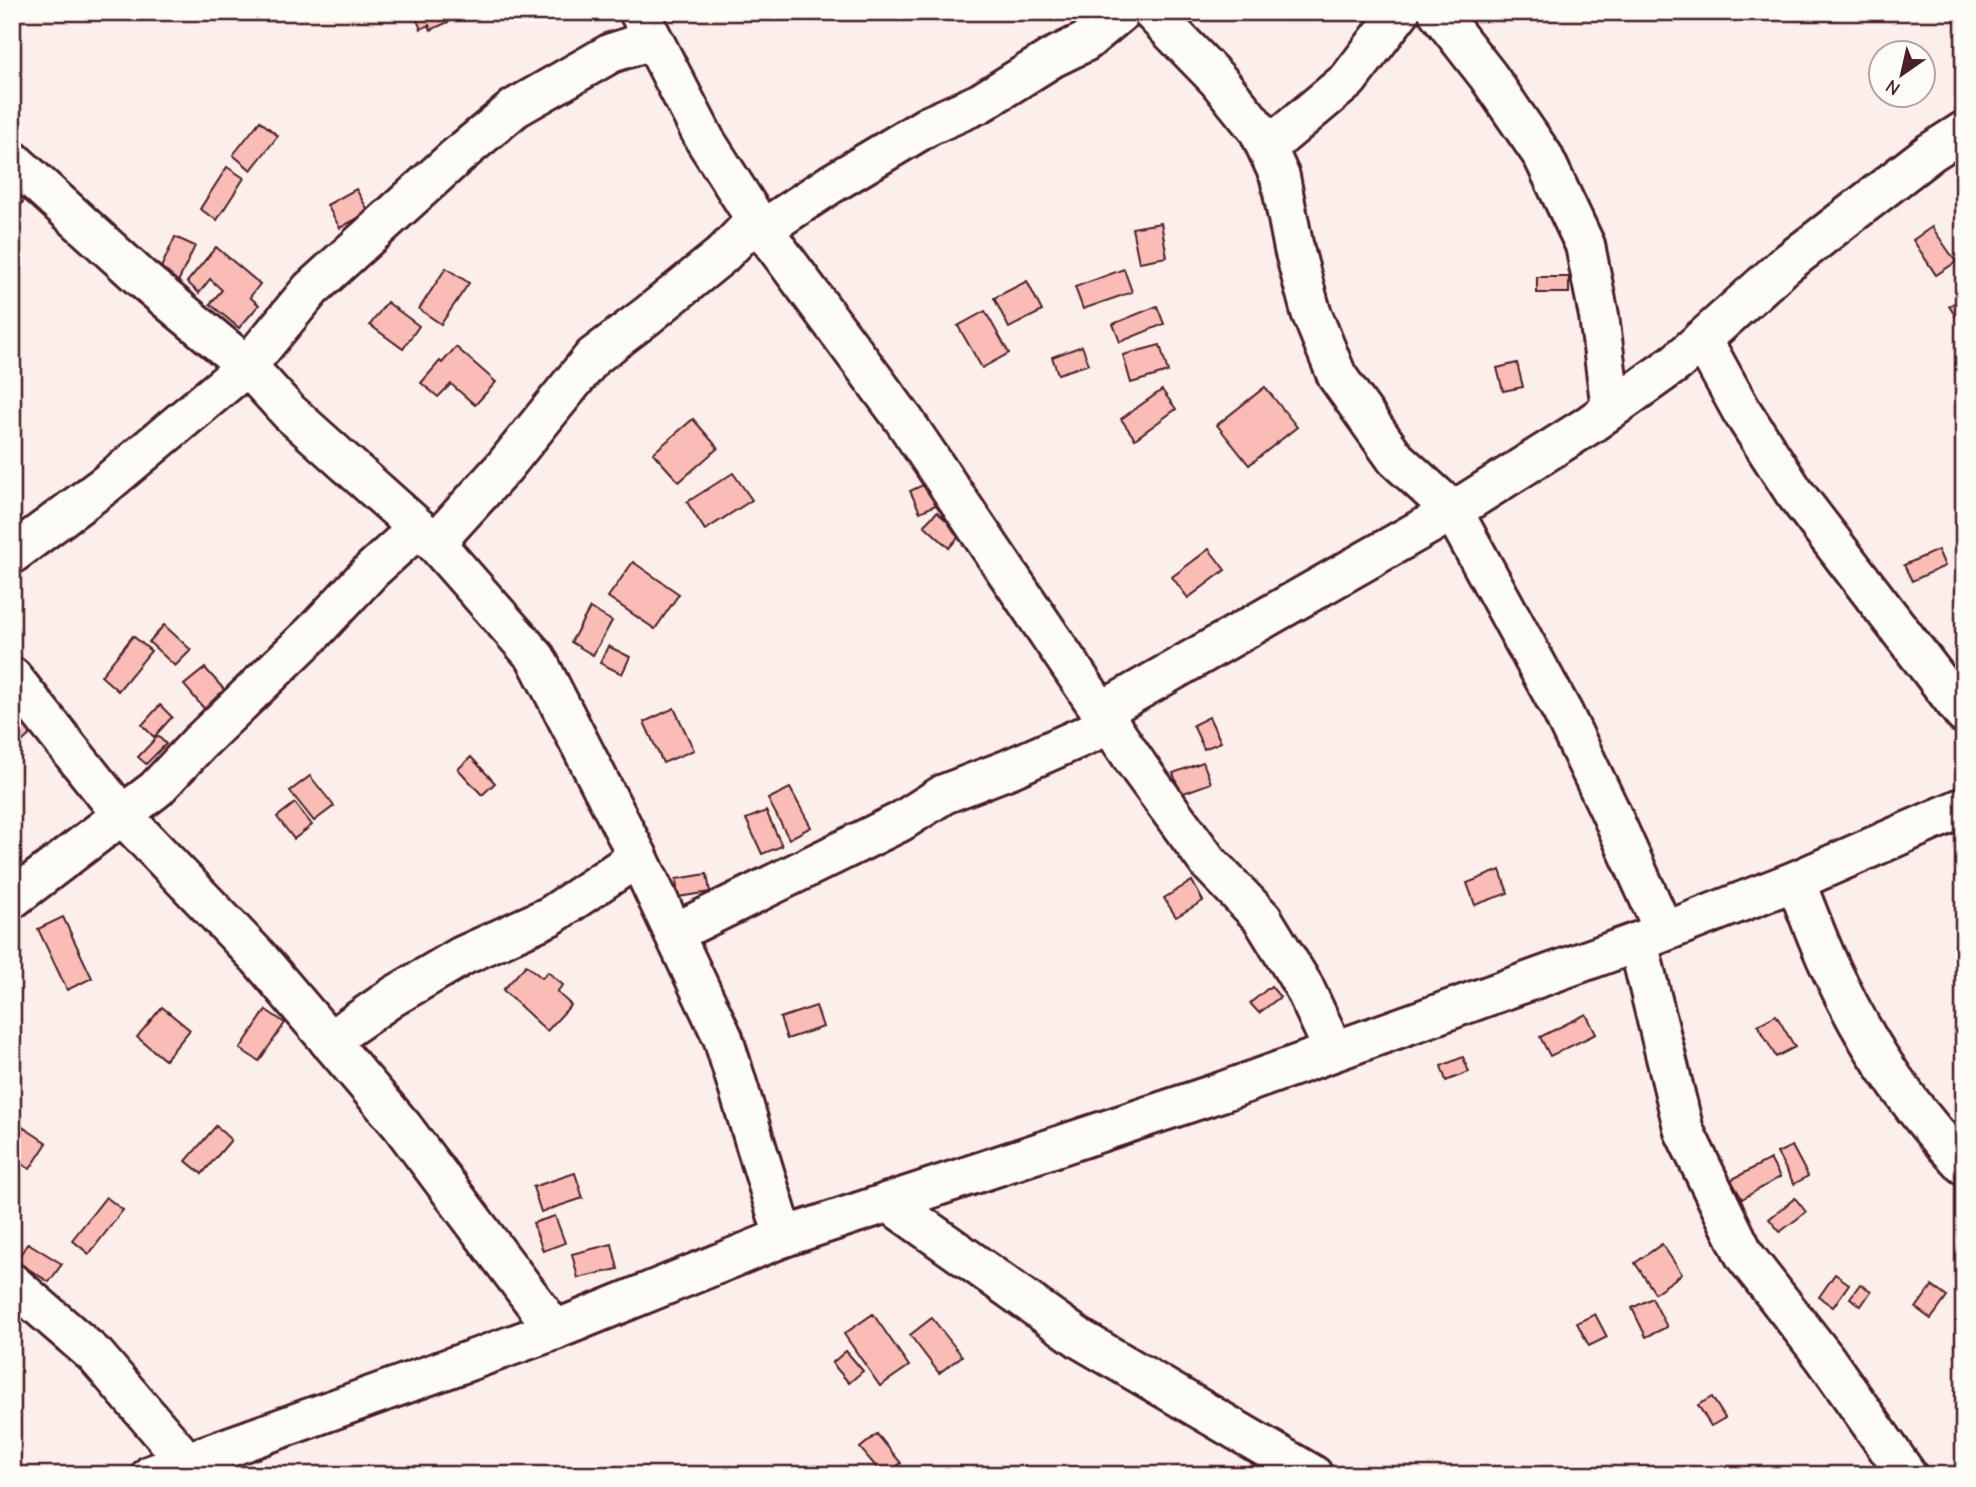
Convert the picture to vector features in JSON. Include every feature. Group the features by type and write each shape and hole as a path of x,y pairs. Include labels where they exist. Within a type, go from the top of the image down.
{"street":[{"path":"12,899 156,789 199,743 313,633 372,570 426,536 504,467 593,357 760,224 929,126 980,103 1052,58 1085,42 1121,12"},
{"path":"1152,12 1217,80 1259,131 1280,177 1294,250 1311,312 1337,376 1396,459 1453,511 1563,713 1611,811 1651,937 1684,1131 1745,1256 1824,1357 1907,1475"},
{"path":"1267,148 1348,80 1400,12"},
{"path":"1438,12 1488,76 1543,156 1585,245 1599,316 1611,409"},
{"path":"12,554 104,485 247,366 311,289 514,108 611,53 646,26 705,140 760,224 904,420 1140,769 1208,862 1262,918 1304,987 1334,1051"},
{"path":"674,933 900,822 944,794 1009,769 1107,718 1453,511 1611,409 1677,362 1785,265 1931,152 1964,131"},
{"path":"12,160 140,277 247,366 289,412 426,536 536,658 638,857 723,1038 784,1237"},
{"path":"1702,339 1741,410 1794,492 1964,714"},
{"path":"12,677 122,815 258,957 402,1126 555,1330"},
{"path":"151,1475 194,1468 555,1330 784,1237 1208,1096 1651,937 1795,881 1964,807"},
{"path":"329,1041 394,996 462,956 550,916 638,857"},
{"path":"1795,881 1833,975 1879,1059 1929,1128 1964,1165"},
{"path":"888,1202 1082,1340 1313,1475"},
{"path":"12,1283 96,1356 194,1468"}],"building":[{"path":"413,12 457,12 459,17 431,30 429,25 421,29"},
{"path":"260,121 278,136 251,170 233,155"},
{"path":"227,167 244,178 217,220 200,209"},
{"path":"12,187 26,198 12,216"},
{"path":"356,189 369,212 340,228 327,205"},
{"path":"1161,223 1167,257 1139,262 1132,228"},
{"path":"1932,227 1956,262 1936,275 1913,240"},
{"path":"175,237 195,246 178,282 159,272"},
{"path":"216,247 260,284 250,297 259,305 239,328 210,304 222,290 210,279 199,293 187,282"},
{"path":"446,268 469,283 441,324 419,309"},
{"path":"1124,269 1132,292 1083,309 1075,287"},
{"path":"1537,277 1569,277 1569,293 1537,293"},
{"path":"1027,281 1042,311 1009,328 994,298"},
{"path":"1964,297 1964,330 1949,306"},
{"path":"387,302 419,326 403,349 370,325"},
{"path":"1157,306 1164,324 1120,342 1113,324"},
{"path":"985,311 1009,353 982,368 958,326"},
{"path":"1160,345 1168,372 1131,383 1123,355"},
{"path":"1082,346 1089,364 1058,374 1052,357"},
{"path":"456,347 496,382 475,405 451,384 438,397 421,383"},
{"path":"1517,363 1523,387 1503,391 1497,368"},
{"path":"1265,387 1297,427 1249,465 1217,425"},
{"path":"1162,390 1176,409 1135,439 1121,419"},
{"path":"693,419 718,448 679,482 653,453"},
{"path":"733,473 752,500 705,530 687,502"},
{"path":"927,483 936,505 920,512 910,491"},
{"path":"937,512 961,534 949,548 924,525"},
{"path":"1209,549 1225,570 1188,598 1172,577"},
{"path":"1938,550 1945,566 1912,581 1904,565"},
{"path":"633,562 679,594 655,629 608,597"},
{"path":"590,608 612,621 593,655 571,642"},
{"path":"164,625 191,650 175,666 149,642"},
{"path":"133,636 151,651 118,691 101,676"},
{"path":"608,646 630,657 622,674 600,663"},
{"path":"205,668 228,694 207,712 184,685"},
{"path":"160,705 172,717 154,737 142,725"},
{"path":"12,708 34,731 12,751"},
{"path":"674,708 694,750 663,763 644,722"},
{"path":"1209,717 1221,742 1204,749 1193,725"},
{"path":"158,736 166,744 146,764 138,757"},
{"path":"471,757 495,783 482,795 458,769"},
{"path":"1203,762 1211,783 1181,794 1173,773"},
{"path":"310,776 334,806 314,821 290,791"},
{"path":"790,788 811,827 789,839 768,799"},
{"path":"295,803 312,825 294,839 277,817"},
{"path":"766,811 782,846 762,854 746,819"},
{"path":"1500,870 1508,893 1475,905 1467,883"},
{"path":"707,874 710,892 678,897 676,879"},
{"path":"1192,881 1203,901 1176,917 1164,898"},
{"path":"63,917 92,978 67,990 38,929"},
{"path":"526,965 542,978 548,972 563,985 557,992 571,1005 547,1031 503,990"},
{"path":"1271,986 1280,997 1259,1013 1250,1003"},
{"path":"816,1006 823,1027 787,1039 780,1018"},
{"path":"162,1007 190,1030 165,1060 137,1037"},
{"path":"266,1010 285,1023 259,1061 240,1049"},
{"path":"1586,1014 1596,1034 1550,1056 1540,1037"},
{"path":"1776,1015 1795,1047 1776,1057 1758,1025"},
{"path":"1463,1057 1469,1072 1446,1081 1441,1066"},
{"path":"12,1120 47,1143 30,1169 12,1158"},
{"path":"216,1126 231,1140 202,1174 186,1161"},
{"path":"1792,1146 1808,1176 1794,1184 1777,1153"},
{"path":"1770,1159 1780,1177 1742,1199 1731,1180"},
{"path":"575,1173 583,1198 541,1212 533,1187"},
{"path":"106,1197 123,1210 89,1254 72,1240"},
{"path":"1795,1198 1806,1212 1780,1232 1769,1219"},
{"path":"555,1216 565,1243 543,1251 533,1223"},
{"path":"28,1243 62,1264 49,1282 16,1261"},
{"path":"612,1244 618,1269 578,1278 572,1254"},
{"path":"1662,1244 1682,1274 1655,1293 1635,1263"},
{"path":"1835,1274 1849,1284 1833,1307 1819,1297"},
{"path":"1860,1284 1871,1291 1861,1306 1850,1298"},
{"path":"1932,1286 1947,1297 1931,1319 1916,1308"},
{"path":"1652,1298 1667,1327 1646,1337 1632,1308"},
{"path":"873,1314 909,1366 880,1386 844,1334"},
{"path":"1595,1314 1607,1337 1589,1346 1577,1323"},
{"path":"932,1318 962,1356 939,1373 910,1335"},
{"path":"846,1351 863,1371 849,1383 832,1363"},
{"path":"1712,1397 1725,1418 1711,1426 1698,1405"},
{"path":"877,1434 901,1463 886,1475 883,1475 860,1448"}]}
